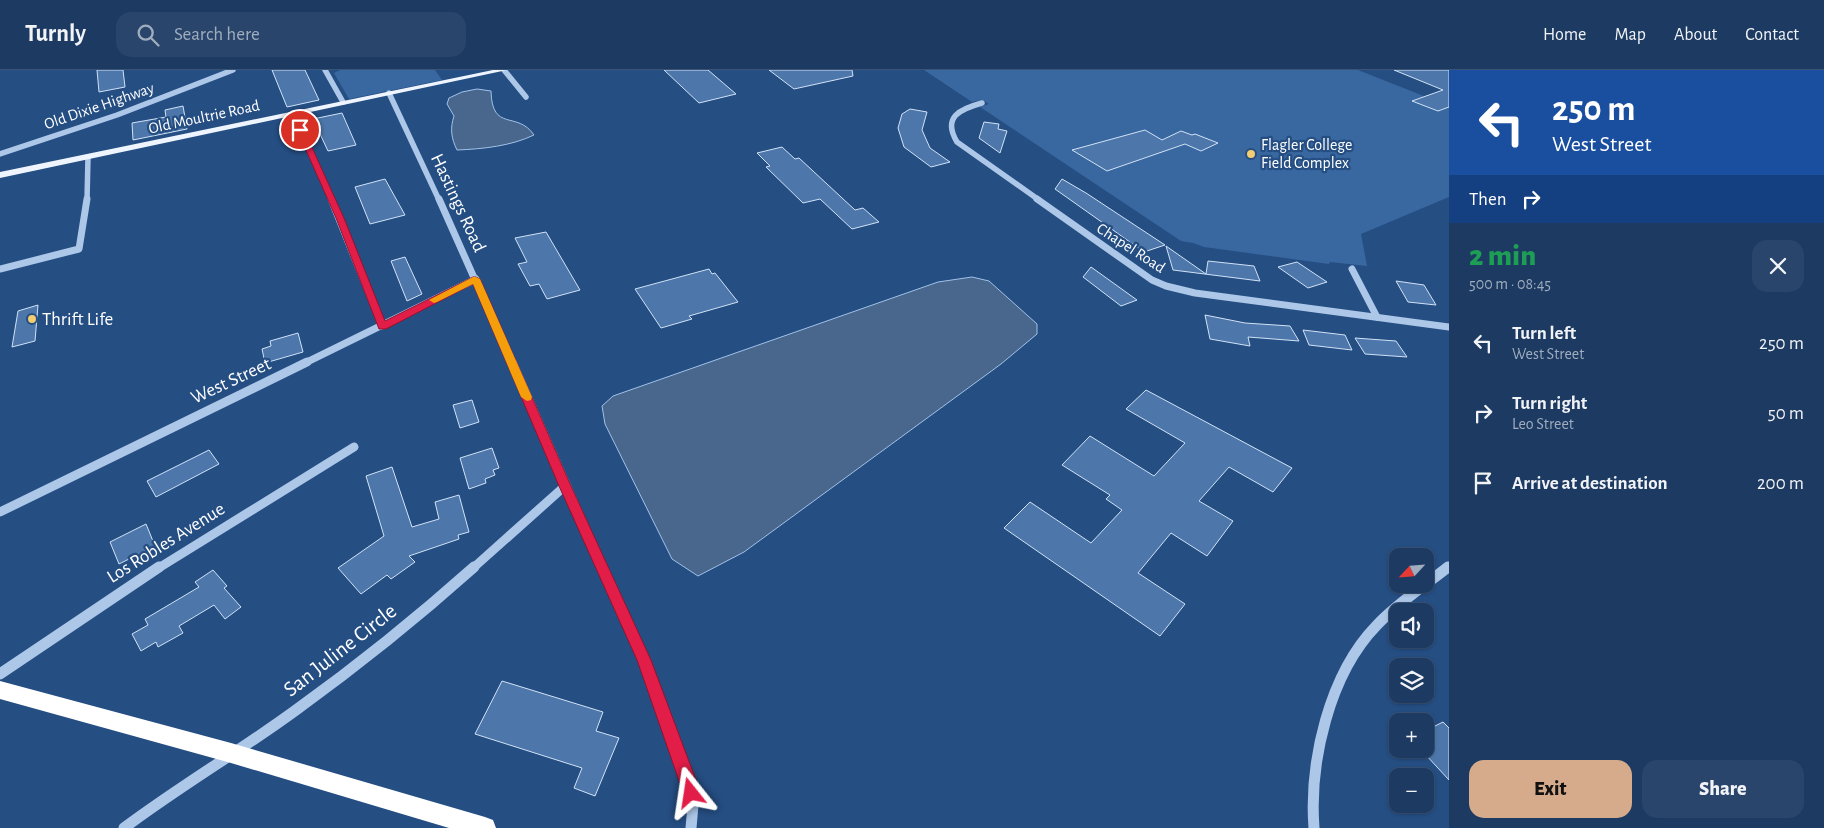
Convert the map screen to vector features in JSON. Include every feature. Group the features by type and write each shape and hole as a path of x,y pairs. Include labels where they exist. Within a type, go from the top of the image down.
{"highway":[{"path":"0,690 231,753 485,828"}],"main road":[{"name":"Old Moultrie Road","path":"0,175 343,102 504,70"}],"street":[{"name":"Old Dixie Highway","path":"0,154 117,115 233,70"},
{"path":"325,70 343,102"},
{"path":"504,70 526,97"},
{"name":"Hastings Road","path":"389,93 476,279 565,486 600,559 651,678 688,780 693,805 691,828"},
{"name":"Chapel Road","path":"982,103 967,108 950,122 950,131 957,142 1152,280 1166,286 1195,293 1449,327"},
{"path":"294,113 340,218 382,326"},
{"path":"0,269 79,249 87,204 88,157"},
{"path":"1352,269 1377,317"},
{"name":"West Street","path":"0,512 476,279"},
{"name":"Los Robles Avenue","path":"0,674 65,627 157,568 354,447"},
{"name":"San Juline Circle","path":"124,828 166,796 296,710 436,601 565,486"},
{"path":"1314,828 1312,802 1317,755 1329,716 1348,667 1367,637 1391,611 1449,567"}],"shaded area":[{"path":"340,70 435,70 442,80 349,99 334,73"},
{"name":"Flagler College Field Complex","path":"924,70 1358,70 1449,106 1449,197 1361,234 1367,266 1330,262 1329,264 1204,247 1181,241 980,107 989,104 982,100 972,102"},
{"path":"477,89 491,91 492,104 496,112 501,117 520,123 534,135 516,142 497,146 457,150 452,133 454,116 447,104 449,98 462,92"},
{"path":"972,277 989,281 1037,324 1037,334 1001,364 744,552 698,576 672,559 605,424 602,406 613,396 938,282"}],"building":[{"path":"97,70 123,70 125,87 99,92"},
{"path":"272,70 305,70 319,100 287,107"},
{"path":"664,70 708,70 736,94 699,103"},
{"path":"769,70 852,70 853,76 794,89"},
{"path":"1394,70 1449,70 1449,107 1438,111 1412,101 1443,90"},
{"path":"183,106 187,129 133,140 132,123 166,117 165,110"},
{"path":"910,109 927,112 922,130 930,148 950,162 931,167 904,147 898,128 902,114"},
{"path":"342,113 356,145 328,151 313,119"},
{"path":"984,122 999,124 998,129 1007,131 1000,153 979,138"},
{"path":"1145,130 1162,140 1181,131 1218,143 1201,151 1185,144 1107,171 1072,150"},
{"path":"782,147 795,159 799,158 855,210 863,208 879,222 852,229 820,199 803,203 766,167 770,166 757,153"},
{"path":"385,179 405,215 370,224 355,187"},
{"path":"1062,179 1165,245 1144,252 1055,189"},
{"path":"546,232 580,290 547,299 539,284 530,286 518,264 527,262 515,238"},
{"path":"1166,246 1206,274 1208,261 1254,266 1260,281 1173,270"},
{"path":"405,257 422,294 407,301 391,261"},
{"path":"1297,262 1327,282 1308,288 1278,267"},
{"path":"1091,267 1137,300 1121,306 1083,277"},
{"path":"709,269 712,274 715,273 738,302 689,316 692,319 661,328 635,289"},
{"path":"1396,281 1424,285 1436,305 1408,302"},
{"path":"38,305 35,341 12,347 18,311"},
{"path":"1205,315 1245,323 1290,326 1299,341 1248,337 1250,346 1210,339"},
{"path":"1303,330 1345,335 1352,350 1309,345"},
{"path":"298,333 303,352 265,363 262,349 271,346 270,341"},
{"path":"1355,338 1396,341 1407,357 1365,354"},
{"path":"1146,390 1292,468 1273,492 1229,467 1199,501 1233,521 1207,556 1171,533 1138,573 1185,604 1160,636 1004,528 1030,502 1091,543 1122,510 1106,499 1110,495 1062,465 1090,436 1154,476 1185,443 1126,409"},
{"path":"472,400 479,422 460,428 453,405"},
{"path":"492,448 499,468 493,470 495,475 485,479 486,483 469,489 460,458"},
{"path":"209,450 219,464 156,497 147,481"},
{"path":"392,467 412,527 439,519 435,502 459,495 469,532 458,535 459,539 409,556 415,562 391,579 387,575 361,594 338,568 384,536 366,476"},
{"path":"146,524 155,546 119,564 110,542"},
{"path":"213,570 227,586 224,588 241,607 225,619 214,605 179,626 183,633 158,647 156,642 141,651 132,634 148,625 145,619 199,587 195,582"},
{"path":"502,681 603,712 596,731 619,738 595,796 574,788 582,768 475,734"},
{"path":"1443,722 1449,728 1449,780 1429,758 1434,758 1434,726"}],"slow traffic":[{"path":"434,300 476,279 527,397"}],"place":[{"name":"Flagler College Field Complex","path":"1251,154"},
{"name":"Thrift Life","path":"32,319"}],"route":[{"path":"300,130 340,218 382,326 476,279 565,486 600,559 644,660 688,780 691,793"}]}
